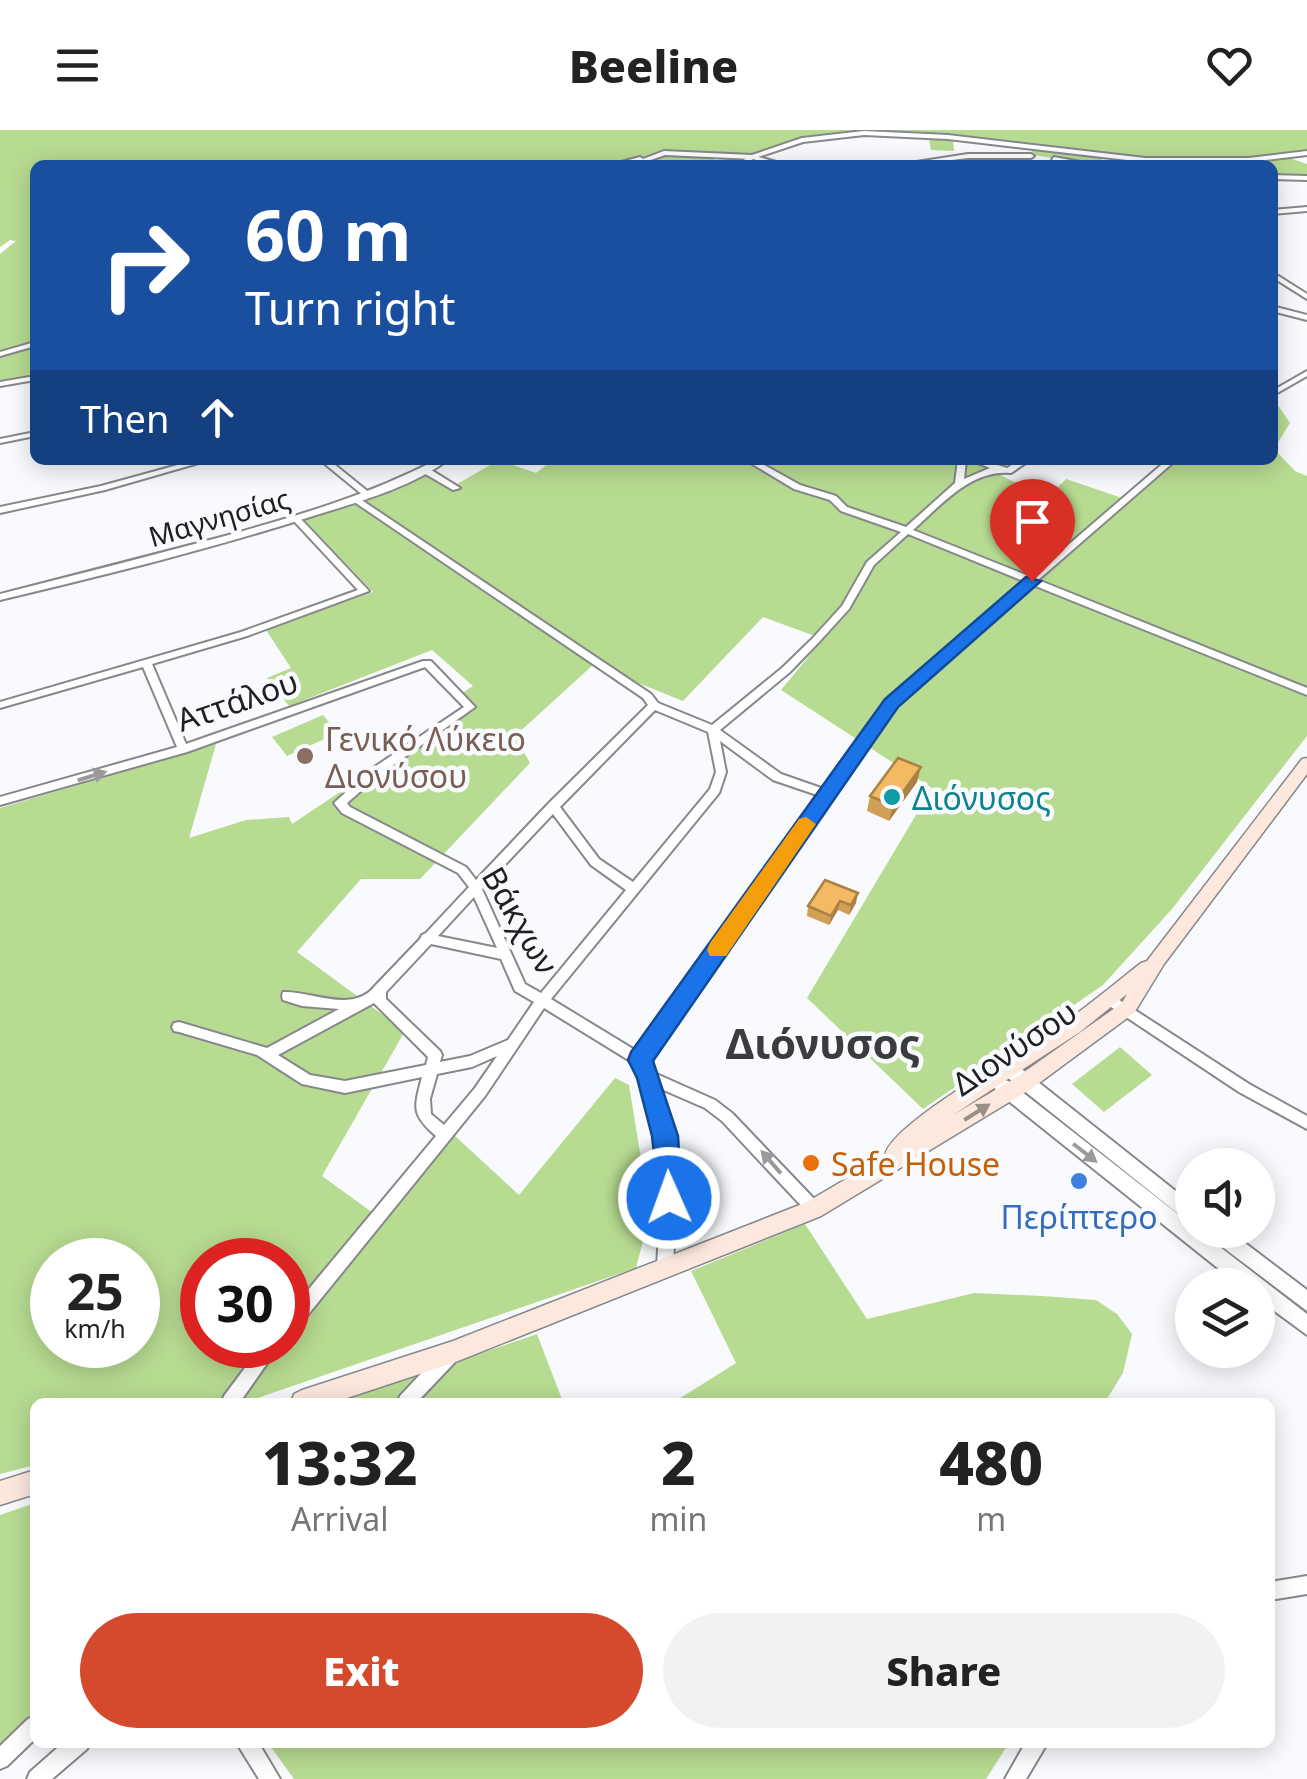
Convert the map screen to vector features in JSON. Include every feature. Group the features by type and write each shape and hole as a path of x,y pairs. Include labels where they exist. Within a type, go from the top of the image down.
{"main road":[{"name":"Διονύσου","path":"314,1398 453,1352 814,1209 883,1164 928,1143 1016,1088 1119,1003 1158,959 1307,763"},
{"name":"Διονύσου","path":"883,1164 922,1125 1001,1072 1119,1003"},
{"path":"0,1492 30,1483"}],"street":[{"path":"747,160 802,140 864,134 948,137 1149,160"},
{"path":"1025,146 1031,156"},
{"path":"635,160 668,153 763,160"},
{"path":"1260,160 1307,153"},
{"path":"1007,160 1031,156"},
{"path":"932,160 1031,156 1055,160"},
{"path":"1278,177 1307,178"},
{"path":"1278,211 1307,209"},
{"path":"1278,278 1307,297"},
{"path":"1278,310 1307,318"},
{"path":"0,354 30,345"},
{"path":"1278,391 1307,374"},
{"path":"0,384 30,379"},
{"path":"0,441 30,435"},
{"path":"0,510 187,465"},
{"path":"330,465 367,494"},
{"name":"Μαγνησίας","path":"0,596 91,576 296,518 354,499 434,465"},
{"path":"762,465 799,488 833,498 842,508 1307,692"},
{"path":"959,484 961,465"},
{"path":"986,465 1013,470 1020,465"},
{"path":"665,1268 670,1166 649,1077 640,1060 891,703 1166,465"},
{"path":"713,730 779,677 816,641 846,607 870,564 959,484 995,469"},
{"path":"425,470 456,488"},
{"path":"354,499 647,696 654,705 713,730 777,777 826,794"},
{"path":"0,705 244,634 364,591 296,518"},
{"path":"146,662 183,749"},
{"name":"Αττάλου","path":"0,801 183,749 424,662 470,705 468,710"},
{"path":"266,1054 377,996 426,938 654,705"},
{"name":"Βάκχων","path":"468,710 374,773 340,803 346,810 462,870 476,888 520,987 640,1060"},
{"path":"310,1299 444,1134 542,1001 716,790 722,772 713,730"},
{"path":"553,806 586,856 605,873 636,890"},
{"path":"426,938 504,955"},
{"path":"288,996 356,1005"},
{"path":"377,996 435,1055 423,1099 424,1118 444,1134"},
{"path":"1119,1003 1244,1088 1307,1124"},
{"path":"179,1028 266,1054 308,1080 346,1086 472,1061 511,1044"},
{"path":"1001,1072 1234,1268"},
{"path":"649,1077 710,1104 727,1117 814,1209"},
{"path":"1016,1088 1175,1202"},
{"path":"1237,1248 1307,1302"},
{"path":"1275,1301 1307,1326"},
{"name":"Διονύσου","path":"410,1398 453,1352"},
{"path":"233,1398 255,1368"},
{"path":"1275,1590 1307,1586"},
{"path":"0,1759 30,1731"},
{"path":"37,1779 73,1748"},
{"path":"250,1748 270,1779"},
{"path":"1015,1779 1034,1748"}],"green space":[{"path":"0,130 1307,130 1307,151 1287,157 1307,164 1307,177 1278,176 1278,160 1064,160 1034,155 1028,145 953,139 954,151 931,150 928,135 816,136 748,156 721,155 713,160 30,160 30,377 0,382 0,254 16,241 10,240 0,247"},
{"path":"1278,405 1290,423 1278,442"},
{"path":"1278,453 1295,471 1307,476 1307,736 1172,909 1103,985 923,1109 807,998 932,788 781,690 823,639 763,617 683,701 593,665 515,736 530,763 420,879 361,879 297,952 405,1031 322,1176 384,1221 454,1135 519,1195 615,1078 629,1085 650,1214 636,1268 258,1398 30,1398 30,1466 0,1474 0,808 216,744 189,838 246,820 289,817 292,824 466,708 456,697 473,686 432,650 289,706 267,678 291,668 266,630 373,592 303,519 423,475 450,488 490,465 513,465 536,473 546,465 980,465 1047,498 1066,479 1131,501 1173,465 1278,465"},
{"path":"323,715 338,733 287,756 272,737"},
{"path":"1120,1047 1152,1075 1104,1112 1072,1084"},
{"path":"805,1224 867,1319 974,1293 1042,1296 1096,1300 1117,1314 1132,1334 1123,1373 1107,1398 680,1398 736,1363 691,1271"},
{"path":"537,1334 561,1398 352,1398"},
{"path":"30,1505 30,1740 0,1762 0,1515"},
{"path":"272,1748 1006,1748 986,1779 294,1779"}],"building":[{"path":"898,758 921,767 893,806 870,796"},
{"path":"825,880 858,893 851,905 840,901 831,916 808,906"}],"slow traffic":[{"path":"718,950 806,824"}],"place":[{"name":"Γενικό Λύκειο Διονύσου","path":"305,756"},
{"name":"Διόνυσος","path":"892,797"},
{"name":"Safe House","path":"811,1163"},
{"name":"Περίπτερο","path":"1079,1181"}],"district":[{"name":"Διόνυσος","path":"823,1042"}],"route":[{"path":"669,1198 670,1166 665,1136 649,1077 640,1060 891,703 1032,581"}]}
